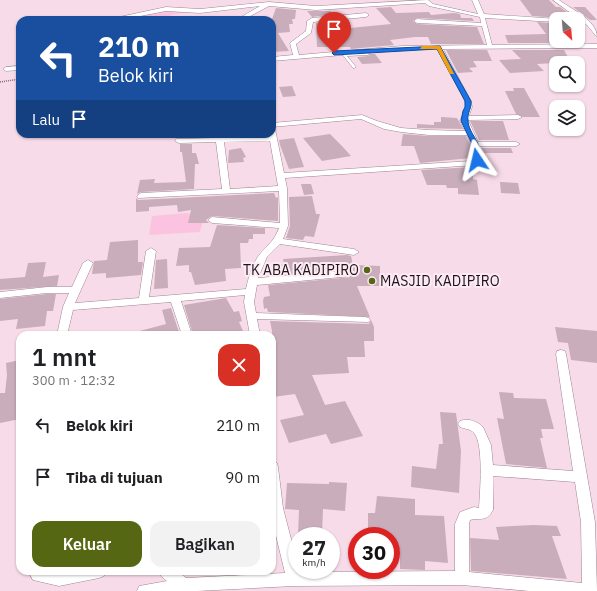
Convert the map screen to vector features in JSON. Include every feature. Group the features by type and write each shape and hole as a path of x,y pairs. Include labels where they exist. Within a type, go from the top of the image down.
{"street":[{"path":"246,16 269,4 281,0"},
{"path":"304,0 305,8 312,20"},
{"path":"475,0 482,16 490,47"},
{"path":"557,0 566,0"},
{"path":"557,0 571,12"},
{"path":"132,16 166,9 200,11 269,4 305,8 426,2 431,5 482,16 549,20"},
{"path":"312,20 366,15"},
{"path":"296,56 293,43 308,32 310,21 312,20"},
{"path":"417,22 448,22 484,25"},
{"path":"585,24 597,35"},
{"path":"276,58 438,47 597,46"},
{"path":"281,176 466,164 477,160 476,144 464,121 468,101 438,47"},
{"path":"6,69 16,68"},
{"path":"276,125 362,117 371,122 396,128 426,132 470,133"},
{"path":"465,118 518,117"},
{"path":"179,141 209,138"},
{"path":"219,138 226,191"},
{"path":"254,331 252,316 251,287 264,256 278,241 284,226 281,176 274,138"},
{"path":"476,144 516,144"},
{"path":"141,196 282,188"},
{"path":"212,220 284,226"},
{"path":"278,241 354,252"},
{"path":"143,302 151,251"},
{"path":"63,331 68,307 88,263"},
{"path":"68,307 175,299 352,273"},
{"path":"0,295 47,290 76,290"},
{"path":"175,299 186,331"},
{"path":"252,316 365,320"},
{"path":"340,579 462,578 592,590 588,522 561,354"},
{"path":"462,578 462,524 465,516 474,513 481,514 486,510 484,441 480,431 476,427 464,424"},
{"path":"486,470 580,477"},
{"path":"276,507 288,555"},
{"path":"38,575 59,579 79,575"},
{"path":"171,575 184,585"},
{"path":"144,591 184,585 294,579"}],"lane":[{"path":"354,67 345,55 367,54 365,51"}],"path":[{"path":"0,82 16,80"}],"shaded area":[{"path":"166,10 187,12 168,16 136,16"},
{"path":"187,213 204,217 200,232 149,235 152,216"}],"building":[{"path":"520,0 549,0 556,7 560,7 567,12 549,12 549,17 532,16"},
{"path":"391,7 396,13 429,12 431,15 454,13 460,14 461,18 472,18 474,21 417,18 413,21 417,24 477,27 484,44 431,44 428,37 415,37 390,40 394,45 351,49 350,47 317,47 316,23 341,21 350,28 391,24 376,8"},
{"path":"573,7 585,7 597,20 590,20 585,16 585,12 580,12"},
{"path":"276,8 296,10 295,19 292,19 293,24 289,24 290,32 278,33 289,51 276,52 276,16 273,16"},
{"path":"307,11 330,11 334,14 312,17"},
{"path":"537,22 549,23 549,43 508,43 505,35 546,34"},
{"path":"446,50 487,50 492,61 473,61 477,67 469,68 473,72 458,73"},
{"path":"512,50 564,50 567,56 549,56 549,63 537,64 544,71 510,73 499,60 521,59"},
{"path":"370,54 375,54 382,63 362,64 357,57 368,56"},
{"path":"292,86 296,96 283,97 279,87"},
{"path":"513,88 524,88 540,117 523,117 516,114 505,91 514,91"},
{"path":"441,117 457,118 463,129 417,128 417,124 434,125 434,122 441,122"},
{"path":"470,121 503,121 509,140 479,140"},
{"path":"330,134 351,156 322,161 303,138"},
{"path":"403,134 466,136 470,144 471,158 420,163 414,146 401,146"},
{"path":"294,138 304,167 289,169 279,140"},
{"path":"180,144 192,144 192,153 196,153 199,164 195,164 194,189 141,192 137,194 140,180 155,179 154,183 186,182 182,152 180,152"},
{"path":"241,148 246,157 243,158 244,162 228,163 229,150"},
{"path":"481,148 511,148 513,153 482,153"},
{"path":"473,167 473,179 477,180 479,195 458,194 458,188 447,188 446,185 427,185 421,170"},
{"path":"500,182 518,183 520,194 501,193"},
{"path":"301,184 311,184 314,194 304,195"},
{"path":"274,193 276,198 278,197 278,221 212,216 206,220 209,223 188,223 191,210 178,212 177,205 149,207 149,211 136,212 136,198 138,200"},
{"path":"312,196 316,214 320,214 314,237 305,236 303,240 286,238 290,226 289,197"},
{"path":"217,225 265,228 265,234 253,234 253,239 249,239 248,243 240,243 241,268 225,269 226,281 195,285 191,272 189,272 189,265 176,266 179,248 210,247"},
{"path":"138,240 138,262 143,262 141,275 106,278 106,273 92,274 94,261 107,260 110,242"},
{"path":"351,256 353,265 380,266 380,286 357,286 370,317 268,312 267,308 264,309 264,297 270,296 268,285 352,277 358,274 352,269 278,275 276,265 284,264 283,259"},
{"path":"167,259 168,288 154,289 156,260"},
{"path":"46,262 43,277 59,275 57,286 0,290 0,279 25,277 28,263"},
{"path":"56,294 53,311 47,311 45,326 16,329 18,319 0,321 0,299"},
{"path":"226,298 234,312 239,311 242,321 239,322 243,331 192,331 184,305"},
{"path":"171,308 179,331 140,331 166,324 162,310"},
{"path":"371,320 374,327 374,341 364,341 365,357 347,357 349,373 312,375 325,405 345,401 363,436 331,444 326,434 289,443 280,420 304,415 295,394 276,397 276,331 272,331 270,321 369,324"},
{"path":"555,327 597,331 597,363 571,360 568,343 558,342"},
{"path":"16,361 16,420 0,423 0,393 5,393 7,375 6,363"},
{"path":"499,392 513,393 514,398 546,399 554,429 541,429 543,438 540,438 547,468 506,464 497,418 504,419"},
{"path":"440,412 456,413 461,451 459,493 411,487 412,466 436,469 439,444 443,444"},
{"path":"329,482 347,483 345,511 323,509 322,527 298,527 299,510 285,509 287,483 329,484"},
{"path":"377,496 415,499 415,515 444,516 448,563 425,561 425,570 400,569 400,527 368,527 368,513 375,513"},
{"path":"533,525 557,526 561,536 552,536 567,579 471,571 470,538 499,540 496,527"}],"slow traffic":[{"path":"422,48 438,47 452,73"}],"place":[{"name":"TK ABA KADIPIRO","path":"367,270"},
{"name":"MASJID KADIPIRO","path":"372,281"}],"route":[{"path":"334,53 438,47 468,101 464,121 476,144 477,160"}]}
